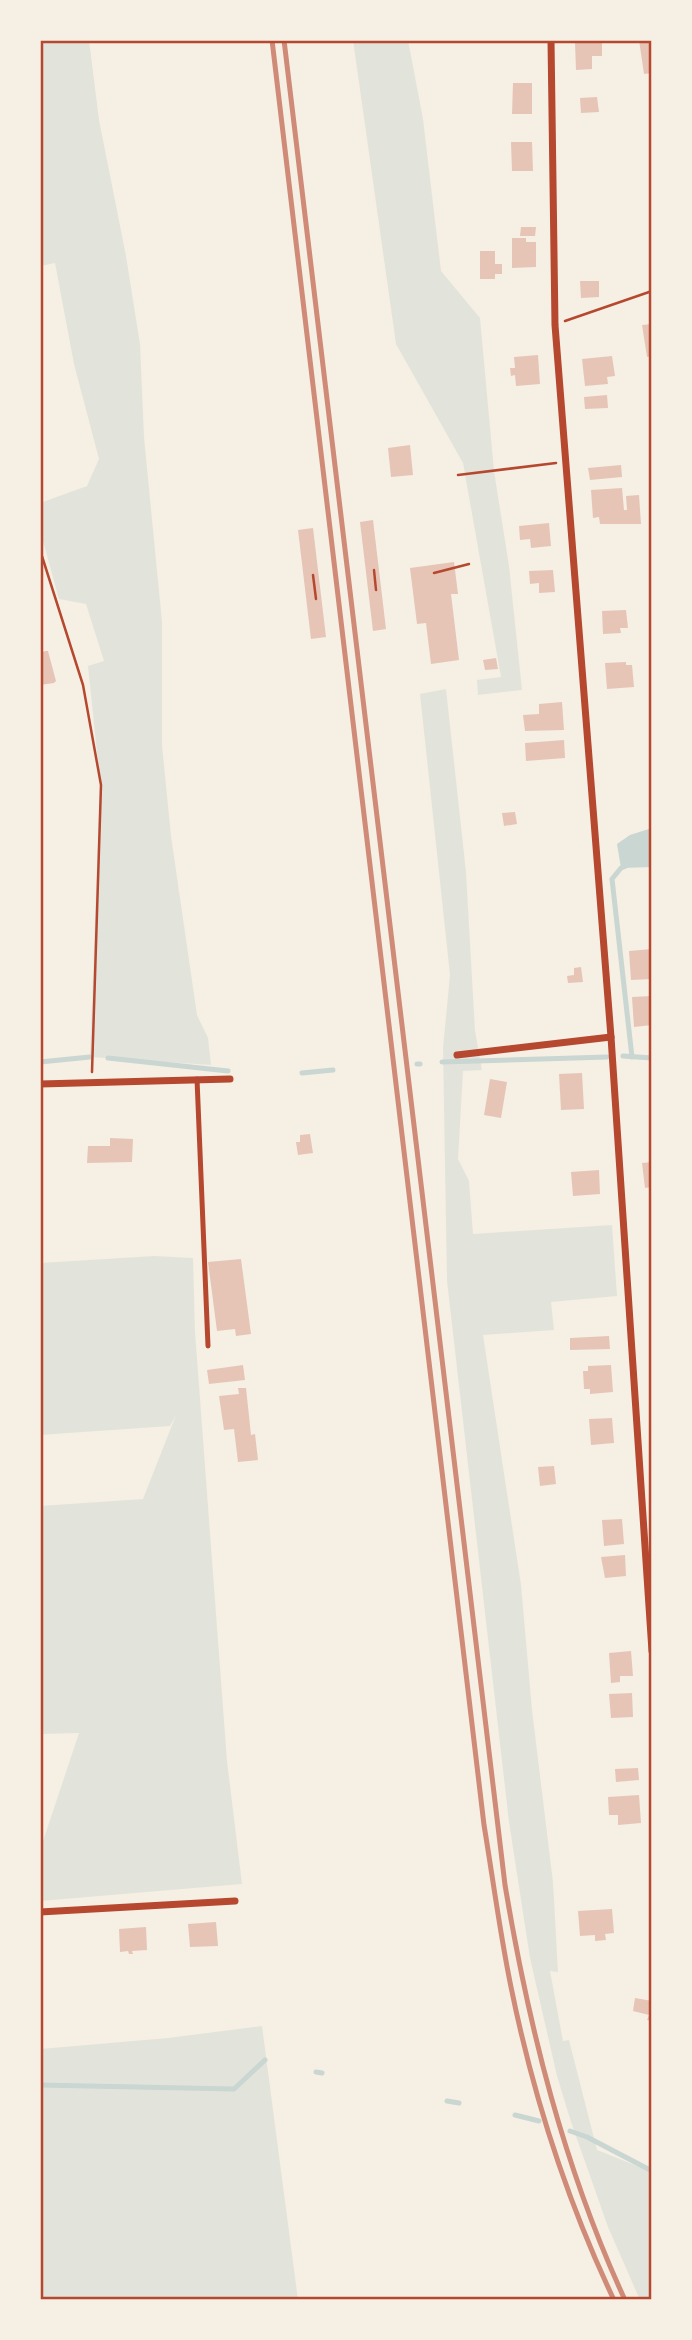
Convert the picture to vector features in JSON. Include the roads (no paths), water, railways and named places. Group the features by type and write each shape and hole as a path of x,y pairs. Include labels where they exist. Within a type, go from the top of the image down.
{"street":[{"path":"551,40 555,325 611,1037 652,1651"},
{"path":"457,1055 611,1037"},
{"path":"40,1084 230,1079"},
{"path":"40,1912 235,1901"}],"lane":[{"path":"197,1079 208,1346"}],"waterway":[{"path":"626,866 612,879 632,1057"},
{"path":"623,1056 652,1058"},
{"path":"40,1062 90,1057"},
{"path":"442,1062 607,1057"},
{"path":"108,1058 228,1071"},
{"path":"302,1073 333,1070"},
{"path":"40,2085 234,2089 265,2060"},
{"path":"316,2072 322,2073"},
{"path":"447,2101 459,2103"},
{"path":"515,2115 539,2121"},
{"path":"570,2131 652,2171"}],"railway":[{"path":"272,40 484,1825 507,1967 530,2068 553,2147 581,2225 614,2300"},
{"path":"284,40 505,1885 525,1992 551,2097 584,2200 625,2300"}]}
